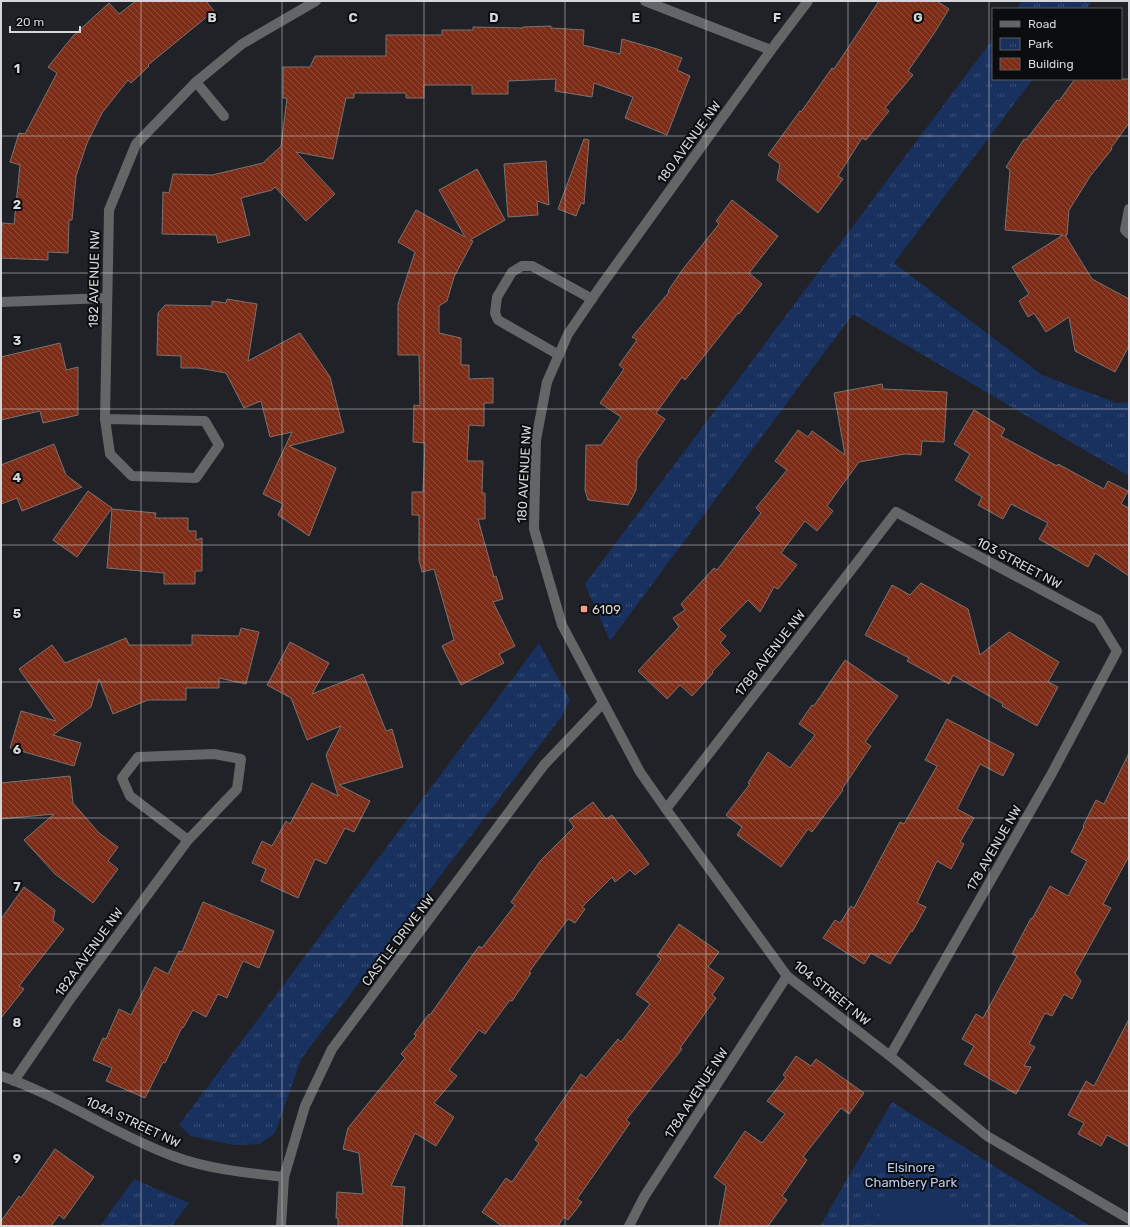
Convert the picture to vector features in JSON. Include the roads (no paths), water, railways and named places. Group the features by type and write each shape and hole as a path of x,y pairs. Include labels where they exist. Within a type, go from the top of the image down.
{"street":[{"path":"224,116 196,82 242,44 316,1"},
{"path":"645,1 771,50"},
{"name":"180 AVENUE NW","path":"603,703 562,625 534,529 536,440 547,382 568,334 771,50 808,1"},
{"name":"182 AVENUE NW","path":"105,419 205,421 218,445 196,478 132,476 110,454 105,419 109,210 136,144 196,82"},
{"path":"1129,209 1125,230 1129,234"},
{"path":"559,355 498,320 495,313 497,297 512,272 522,266 532,266 592,299"},
{"path":"1,302 107,298"},
{"name":"103 STREET NW","path":"896,512 1098,620 1117,651"},
{"name":"178B AVENUE NW","path":"666,809 896,512"},
{"name":"178 AVENUE NW","path":"890,1056 1051,775 1117,651"},
{"name":"104 STREET NW","path":"603,703 640,772 786,976 890,1056 987,1136 1129,1219"},
{"name":"CASTLE DRIVE NW","path":"281,1226 284,1177 305,1106 332,1049 544,766 603,703"},
{"name":"182A AVENUE NW","path":"14,1081 71,998 188,840 237,789 241,759 214,754 138,757 122,778 130,796 188,840"},
{"name":"178A AVENUE NW","path":"629,1226 644,1197 786,976"},
{"name":"104A STREET NW","path":"1,1076 36,1089 131,1138 172,1156 253,1174 284,1177"}],"place":[{"name":"6109","path":"584,609"}],"park label":[{"name":"Elsinore Chambery Park","path":"911,1174"}]}
